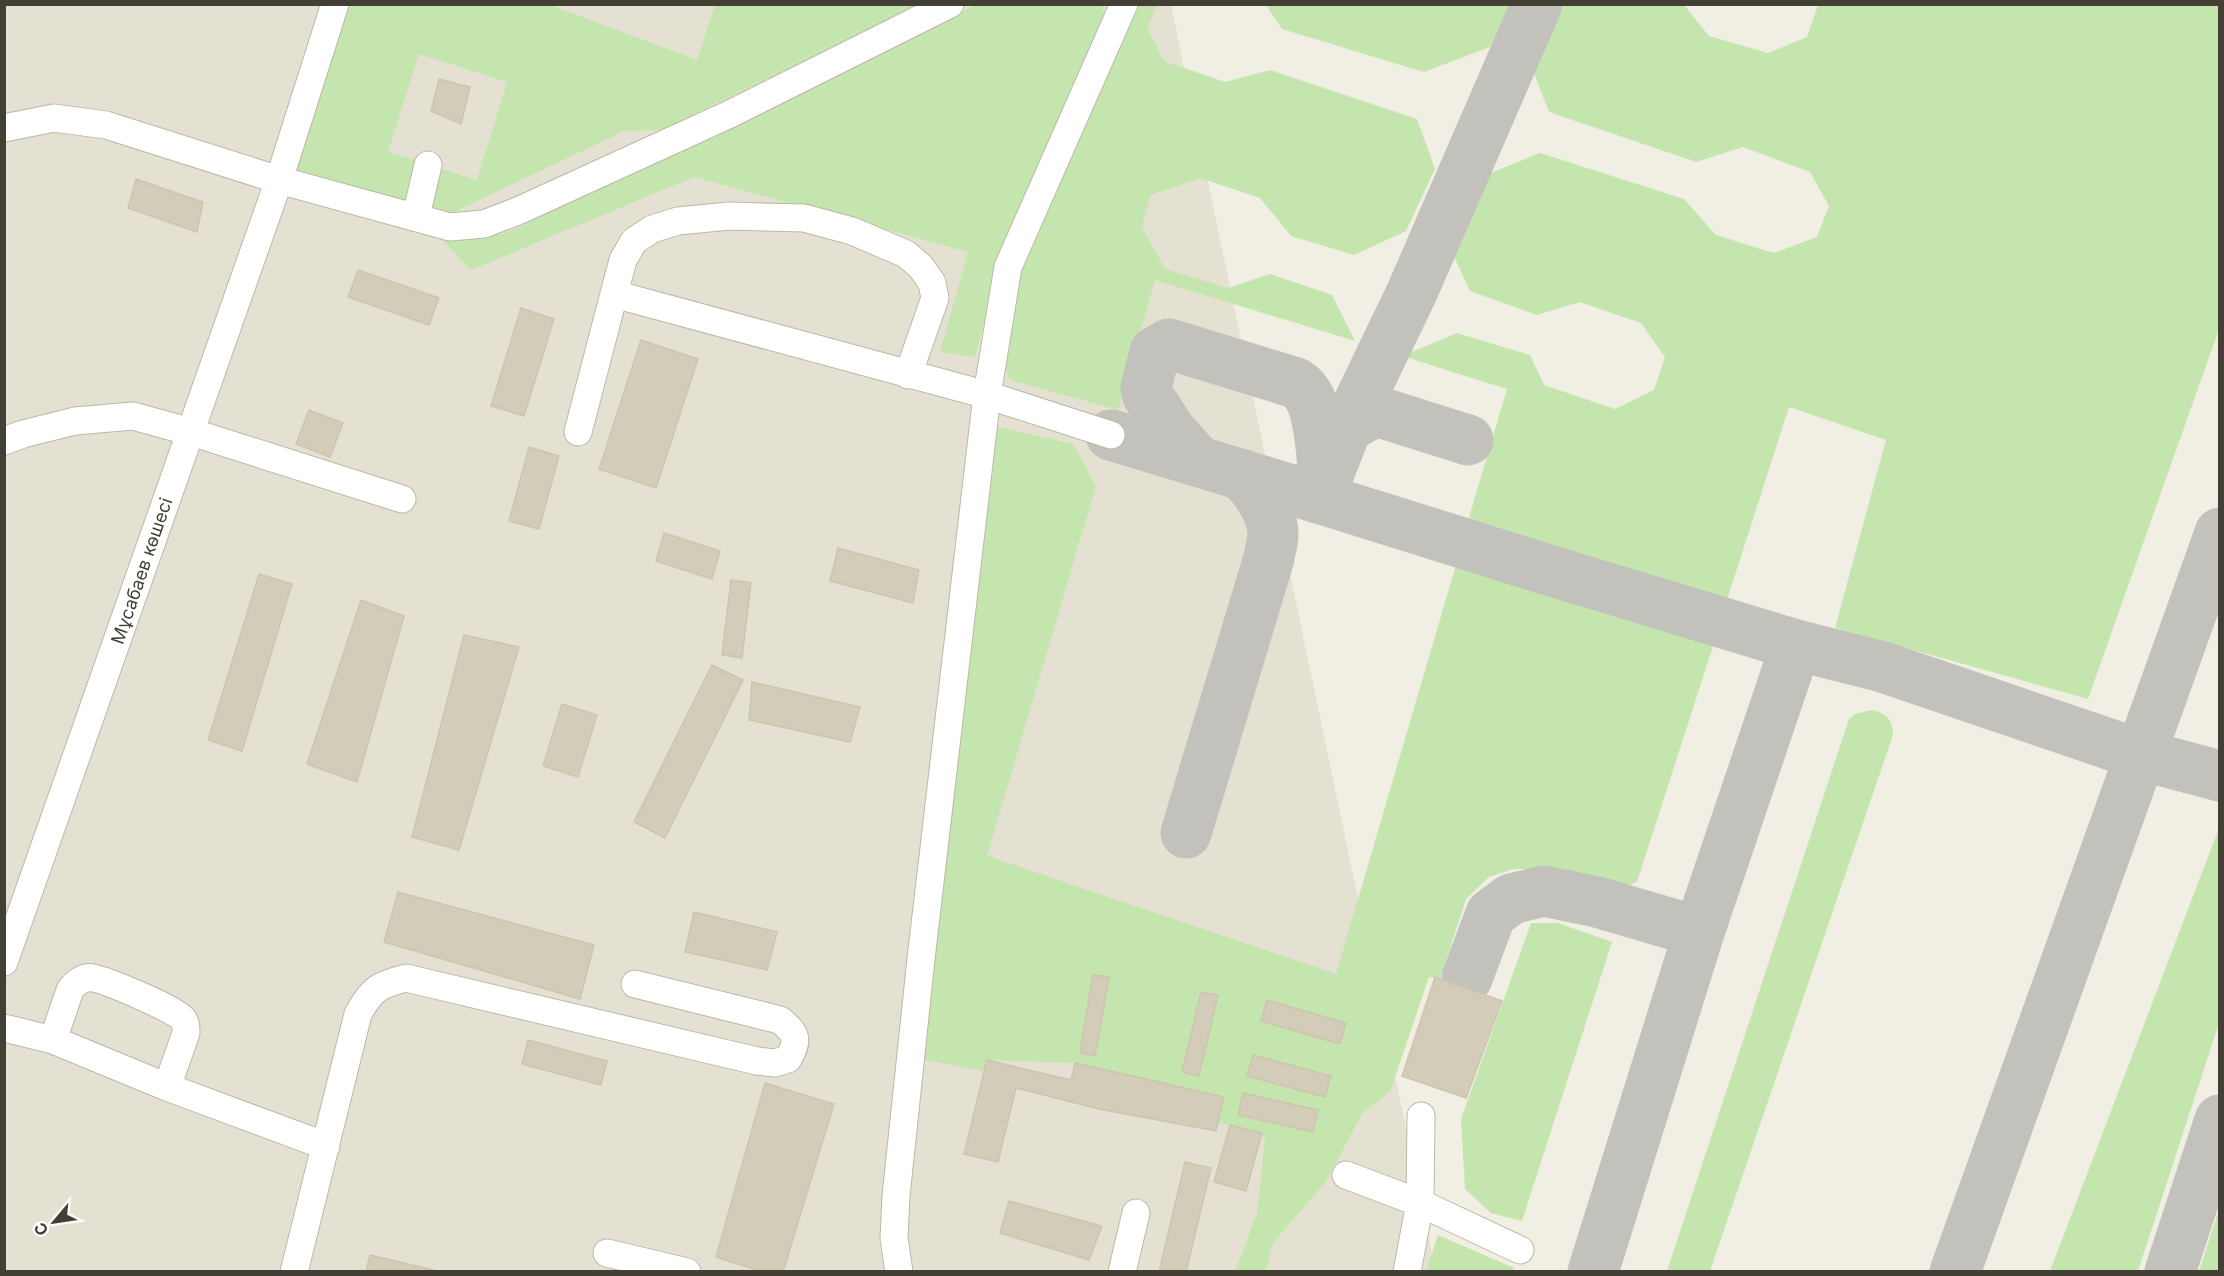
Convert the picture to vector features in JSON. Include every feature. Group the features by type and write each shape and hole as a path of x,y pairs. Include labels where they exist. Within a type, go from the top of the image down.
{"lane":[{"name":"Мұсабаев көшесі","path":"4,962 279,180 335,4"},
{"path":"4,128 54,118 106,125 279,180 450,227 484,224 520,210 730,114 950,4"},
{"path":"899,1272 894,1238 896,1196 921,958 987,395 1008,267 1124,4"},
{"path":"416,216 428,165"},
{"path":"578,432 623,260 634,241 652,229 678,221 729,216 804,218 852,231 906,254 921,267 932,283 935,298 908,375"},
{"path":"614,294 987,395 1111,435"},
{"path":"4,441 75,421 133,416 191,432 402,499"},
{"path":"53,1040 70,990 75,983 81,980 92,977 148,999 176,1013 183,1018 185,1023 186,1033 167,1087"},
{"path":"294,1272 358,1014 369,995 386,983 406,978 757,1061 775,1063 788,1059 795,1047 792,1029 780,1020 635,984"},
{"path":"4,1028 53,1040 167,1087 326,1146"},
{"path":"1407,1272 1420,1203 1421,1116"},
{"path":"1346,1175 1420,1203 1520,1251"},
{"path":"1122,1272 1136,1213"},
{"path":"607,1253 687,1272"}],"shaded area":[{"path":"5,4 1171,5 1436,1271 5,1271"}],"green space":[{"path":"338,5 550,5 697,60 715,5 920,5 661,130 624,131 452,213 425,207 438,168 477,180 507,82 419,54 388,152 415,160 405,200 292,171"},
{"path":"976,5 1103,5 1103,20 997,276 975,357 940,352 968,252 694,177 471,270 437,235 458,238 504,234 690,146"},
{"path":"1136,5 1158,5 1147,28 1164,61 1225,82 1270,70 1417,119 1435,169 1406,231 1354,255 1291,236 1260,198 1200,178 1151,195 1142,227 1165,269 1228,288 1270,274 1332,295 1355,341 1155,280 1118,410 1011,380 1002,367 1013,291 1029,239"},
{"path":"1266,5 1511,5 1490,47 1424,72 1282,29"},
{"path":"1558,5 1684,5 1709,36 1768,53 1807,37 1818,5 2219,5 2219,329 2088,699 1835,628 1886,440 1789,407 1727,600 1468,521 1507,389 1402,356 1457,333 1530,355 1544,385 1615,409 1654,390 1665,357 1641,323 1580,302 1537,315 1470,291 1450,248 1481,177 1540,153 1684,199 1716,235 1774,253 1817,237 1829,206 1810,172 1743,147 1696,162 1549,112 1531,66"},
{"path":"998,427 1073,444 1096,486 987,856 1336,974 1456,565 1714,643 1637,882 1621,888 1549,869 1514,869 1489,877 1466,899 1440,979 1429,977 1390,1092 1363,1112 1327,1180 1273,1243 1266,1271 1235,1271 1257,1214 1265,1138 1218,1122 1224,1097 1075,1063 987,1060 984,1071 918,1059"},
{"path":"1871,710 1888,718 1892,725 1893,735 1710,1271 1667,1271 1849,719 1855,714"},
{"path":"2219,828 2219,1023 2138,1271 2050,1271"},
{"path":"1531,923 1558,923 1612,942 1522,1221 1491,1213 1465,1189 1461,1119"},
{"path":"2219,1210 2219,1271 2199,1271"},
{"path":"1438,1235 1514,1268 1513,1271 1426,1271"}],"building":[{"path":"439,79 470,87 461,124 431,111"},
{"path":"136,179 203,202 197,232 128,208"},
{"path":"358,270 439,298 429,325 348,297"},
{"path":"521,308 554,319 524,416 491,406"},
{"path":"641,340 698,359 656,488 599,469"},
{"path":"309,410 343,423 330,457 296,444"},
{"path":"529,447 559,456 539,529 509,521"},
{"path":"664,533 720,551 712,579 656,561"},
{"path":"838,548 919,570 913,603 830,581"},
{"path":"259,574 292,584 242,751 208,740"},
{"path":"731,580 751,583 742,658 722,655"},
{"path":"361,600 404,616 357,782 307,764"},
{"path":"464,635 519,647 459,850 412,837"},
{"path":"712,665 743,680 665,838 634,822"},
{"path":"752,682 860,707 850,742 749,720"},
{"path":"562,704 597,715 578,777 543,766"},
{"path":"398,892 594,945 580,999 384,942"},
{"path":"694,912 777,932 767,970 685,952"},
{"path":"1093,975 1109,977 1095,1056 1080,1053"},
{"path":"1435,977 1502,1001 1466,1098 1402,1076"},
{"path":"1201,992 1218,995 1199,1076 1182,1072"},
{"path":"1267,1000 1346,1023 1340,1044 1261,1021"},
{"path":"528,1040 607,1061 601,1085 522,1064"},
{"path":"1253,1055 1331,1076 1325,1097 1247,1076"},
{"path":"987,1060 1071,1080 1075,1063 1224,1097 1216,1131 1099,1109 1016,1088 998,1162 964,1154"},
{"path":"765,1083 834,1104 783,1272 762,1272 716,1257"},
{"path":"1243,1093 1318,1110 1313,1132 1238,1115"},
{"path":"1230,1125 1262,1133 1246,1191 1214,1182"},
{"path":"1185,1162 1211,1168 1186,1272 1159,1272"},
{"path":"1009,1201 1102,1226 1089,1260 1000,1233"},
{"path":"370,1255 438,1271 438,1272 366,1272"}],"taxiway":[{"path":"1111,435 1328,501 1325,483 1347,427 1412,292 1537,4"},
{"path":"1197,460 1170,430 1147,394 1146,387 1155,352 1169,344 1296,383 1304,390 1315,413 1324,479"},
{"path":"1347,427 1376,411 1468,440"},
{"path":"1186,833 1273,540 1272,525 1266,508 1241,474"},
{"path":"1328,501 1796,645 1883,667 2141,755 2220,776"},
{"path":"1955,1272 2220,533"},
{"path":"1593,1272 1699,932 1796,645"},
{"path":"1467,978 1491,914 1511,899 1544,891 1597,902 1699,932"},
{"path":"2170,1272 2220,1120"}]}
